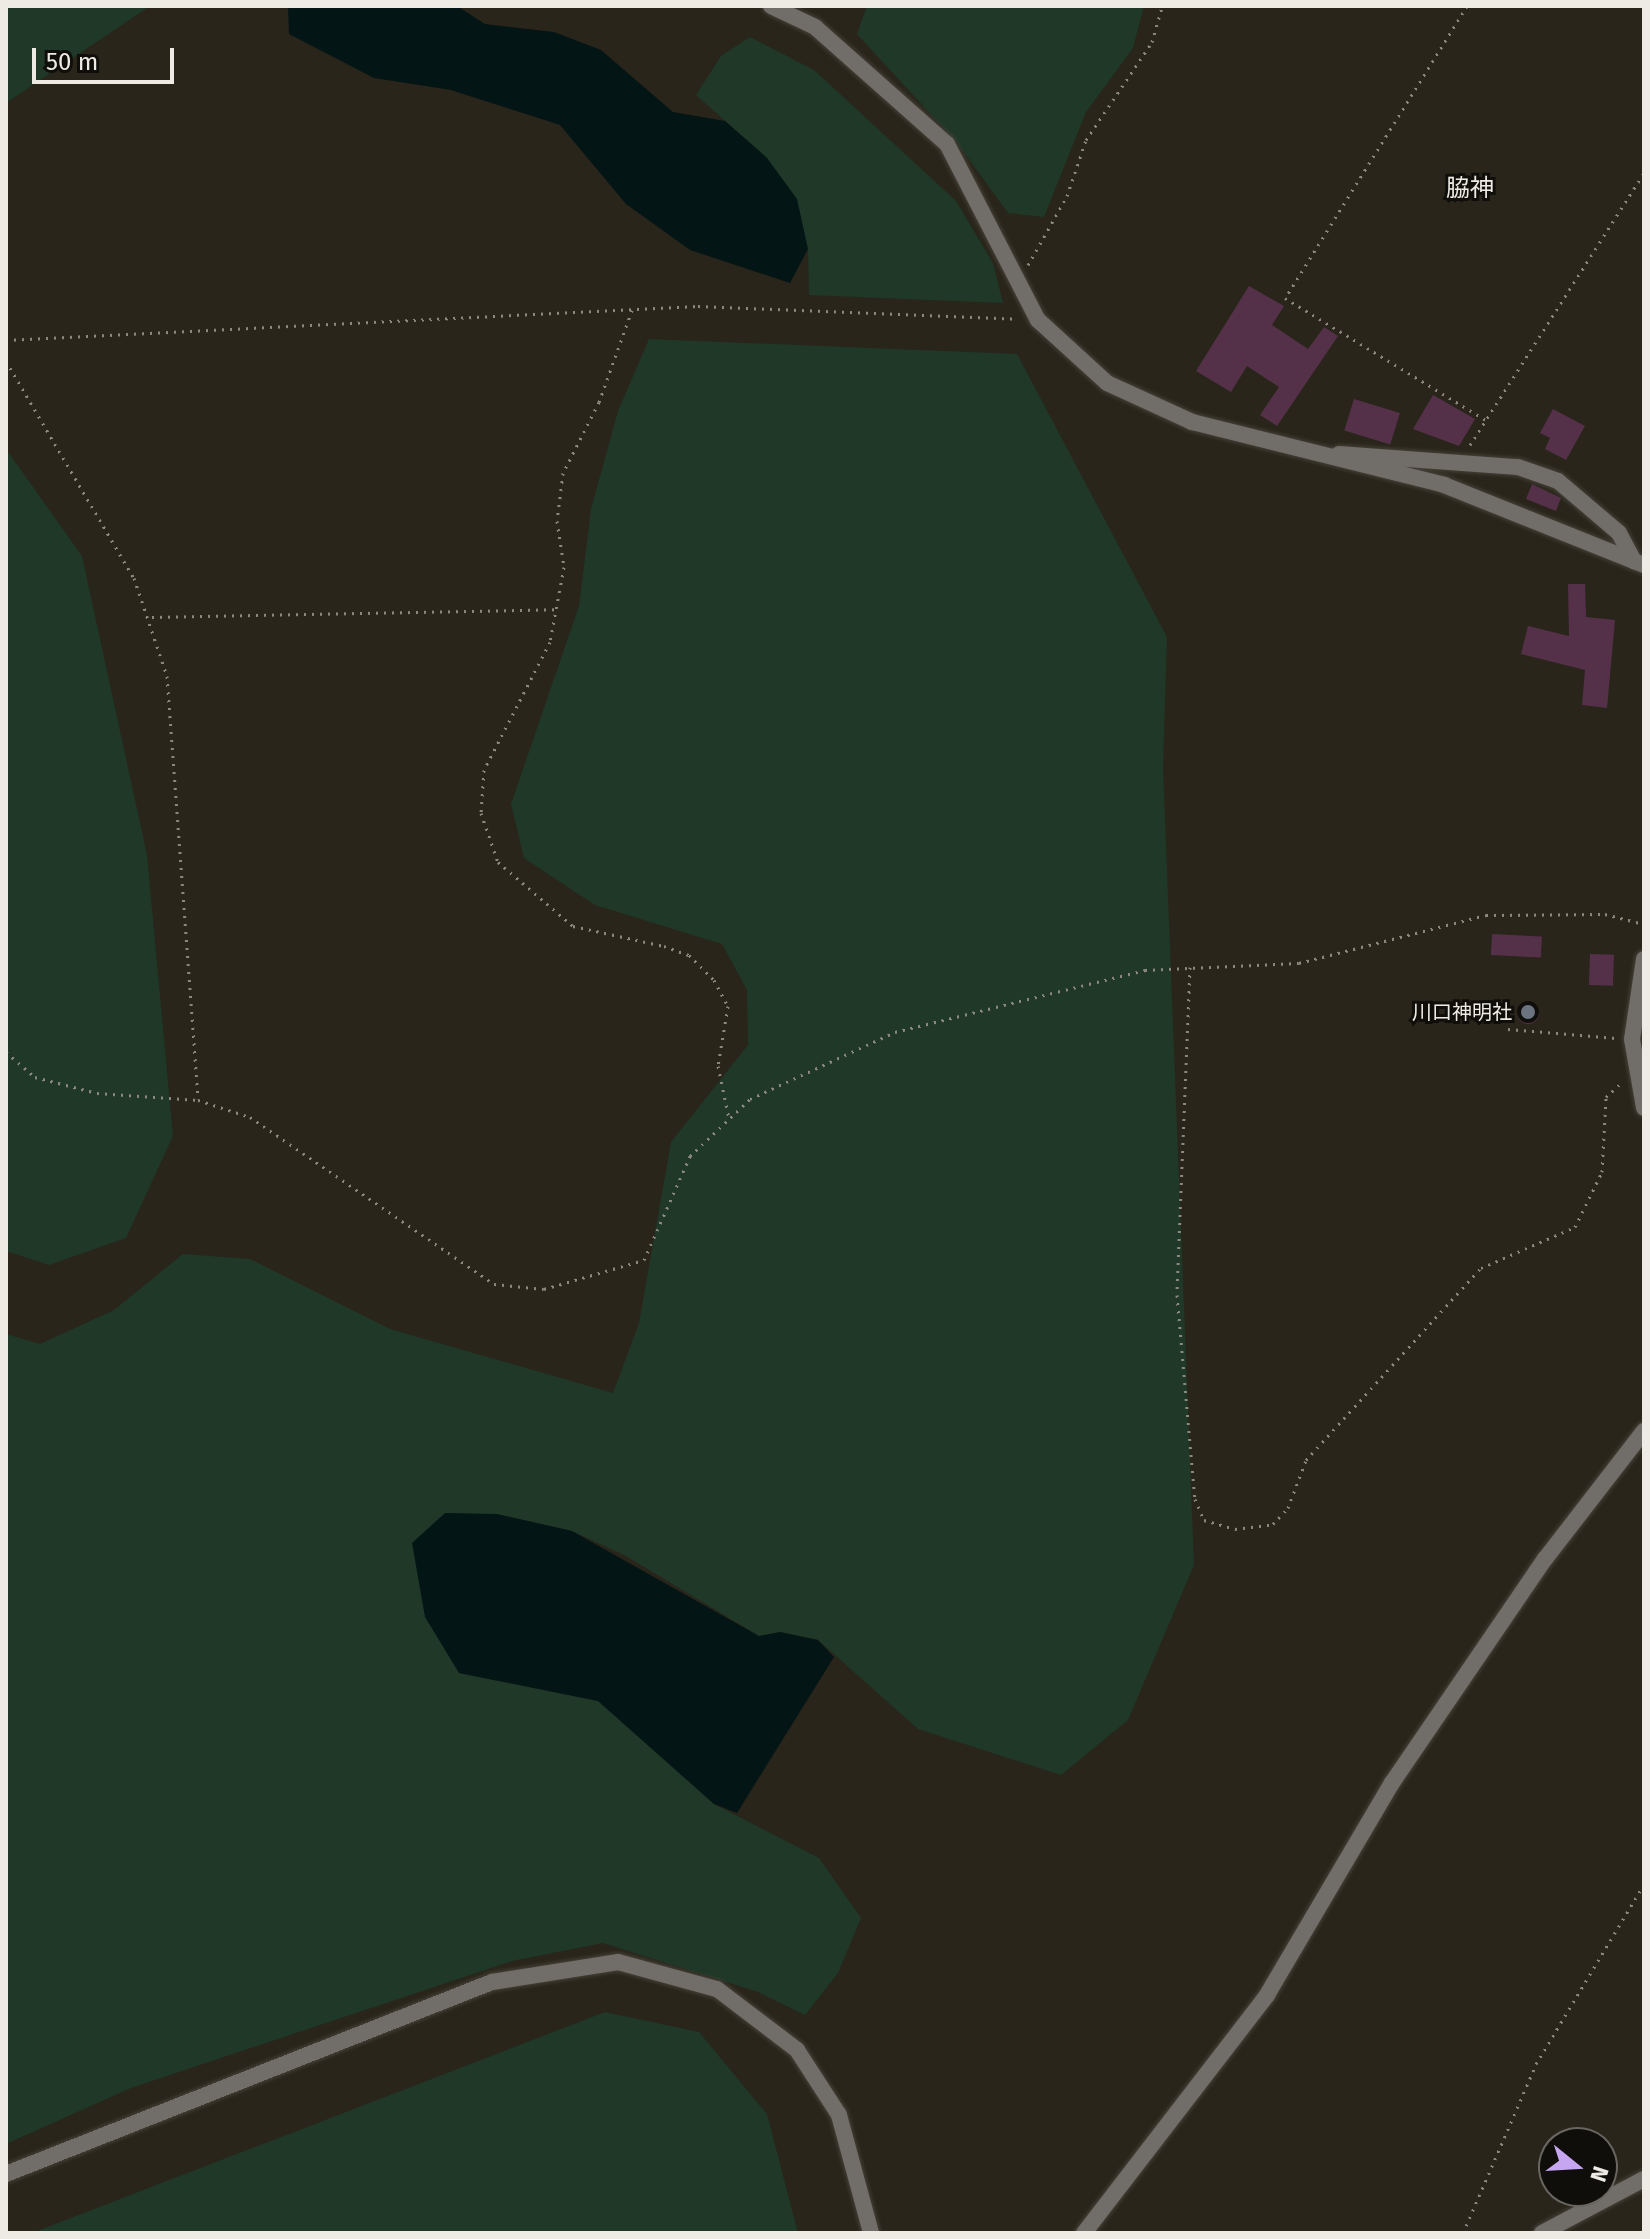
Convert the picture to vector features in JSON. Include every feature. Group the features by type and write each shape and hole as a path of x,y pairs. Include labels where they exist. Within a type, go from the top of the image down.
{"street":[{"path":"771,6 815,27 947,144 1038,320 1130,396 1192,422 1444,485 1639,563"},
{"path":"1322,453 1461,460 1558,481 1619,533 1639,563"},
{"path":"1644,959 1632,1039 1636,1081 1644,1108"},
{"path":"1084,2233 1267,1995 1392,1783 1545,1559 1644,1431"},
{"path":"6,2174 492,1982 618,1962 717,1989 797,2050 844,2126 871,2233"},
{"path":"1542,2233 1644,2179"}],"path":[{"path":"1012,273 1036,261 1086,140 1130,83 1162,6"},
{"path":"1467,6 1285,298 1486,420"},
{"path":"1461,460 1644,173"},
{"path":"6,340 698,306 1038,320"},
{"path":"632,310 599,402 563,473 557,521 564,567 550,642 484,770 481,813 489,850 573,926 664,946 689,955 714,980 728,1006 718,1066 729,1118"},
{"path":"6,361 46,418 151,617 167,676 198,1100"},
{"path":"151,617 556,609"},
{"path":"6,1052 35,1077 97,1093 198,1100 250,1117 433,1247 494,1284 525,1290 611,1275 644,1260 690,1156 729,1118 816,1064 895,1032 1145,970 1299,963 1486,915 1605,914 1644,924"},
{"path":"1190,967 1177,1295 1195,1499 1204,1520 1235,1529 1273,1524 1288,1508 1306,1460 1481,1268 1575,1227 1602,1172 1606,1097 1621,1081 1636,1081"},
{"path":"1508,1029 1632,1039"},
{"path":"1463,2233 1536,2064 1644,1884"}],"green space":[{"path":"6,6 150,6 6,103"},
{"path":"867,6 1144,6 1133,48 1086,112 1044,217 1008,213 957,143 857,34"},
{"path":"750,37 814,70 956,201 993,263 1003,303 809,295 808,249 767,158 696,95 721,56"},
{"path":"649,339 1017,354 1167,637 1163,767 1194,1565 1128,1720 1061,1775 918,1729 818,1640 780,1632 759,1636 626,1556 572,1531 497,1514 459,1673 598,1701 714,1804 819,1858 861,1918 838,1973 805,2015 758,1992 603,1943 512,1961 131,2088 6,2144 6,1334 40,1344 114,1310 183,1254 250,1259 390,1329 613,1393 639,1323 671,1142 748,1045 747,990 722,944 595,905 524,858 511,804 579,606 591,509 618,411"},
{"path":"6,449 82,556 147,855 173,1136 126,1238 49,1265 6,1251"},
{"path":"605,2012 699,2032 767,2114 798,2233 32,2233"}],"shaded area":[{"path":"288,6 457,6 485,24 554,32 601,50 673,112 725,121 767,158 797,199 808,249 790,283 690,250 626,204 560,125 451,90 374,78 289,34"},
{"path":"445,1513 497,1514 572,1531 759,1636 780,1632 818,1640 834,1657 737,1813 714,1804 598,1701 459,1673 425,1617 412,1543"}],"building":[{"path":"1249,286 1284,306 1272,325 1308,349 1324,327 1338,336 1277,426 1260,415 1279,387 1247,366 1231,392 1196,371"},
{"path":"1433,395 1475,419 1459,446 1413,429"},
{"path":"1354,399 1400,413 1390,445 1344,431"},
{"path":"1553,409 1585,426 1566,460 1545,449 1550,438 1540,433"},
{"path":"1532,484 1561,498 1556,511 1526,499"},
{"path":"1568,584 1585,584 1586,617 1615,620 1607,708 1582,705 1585,670 1521,654 1528,626 1569,636"},
{"path":"1492,934 1542,937 1541,958 1491,955"},
{"path":"1590,954 1614,955 1613,986 1589,985"},
{"name":"川口神明社","path":"1528,1002 1539,1013 1528,1024 1517,1013"}],"place":[{"name":"川口神明社","path":"1528,1012"}],"district":[{"name":"脇神","path":"1470,189"}]}
